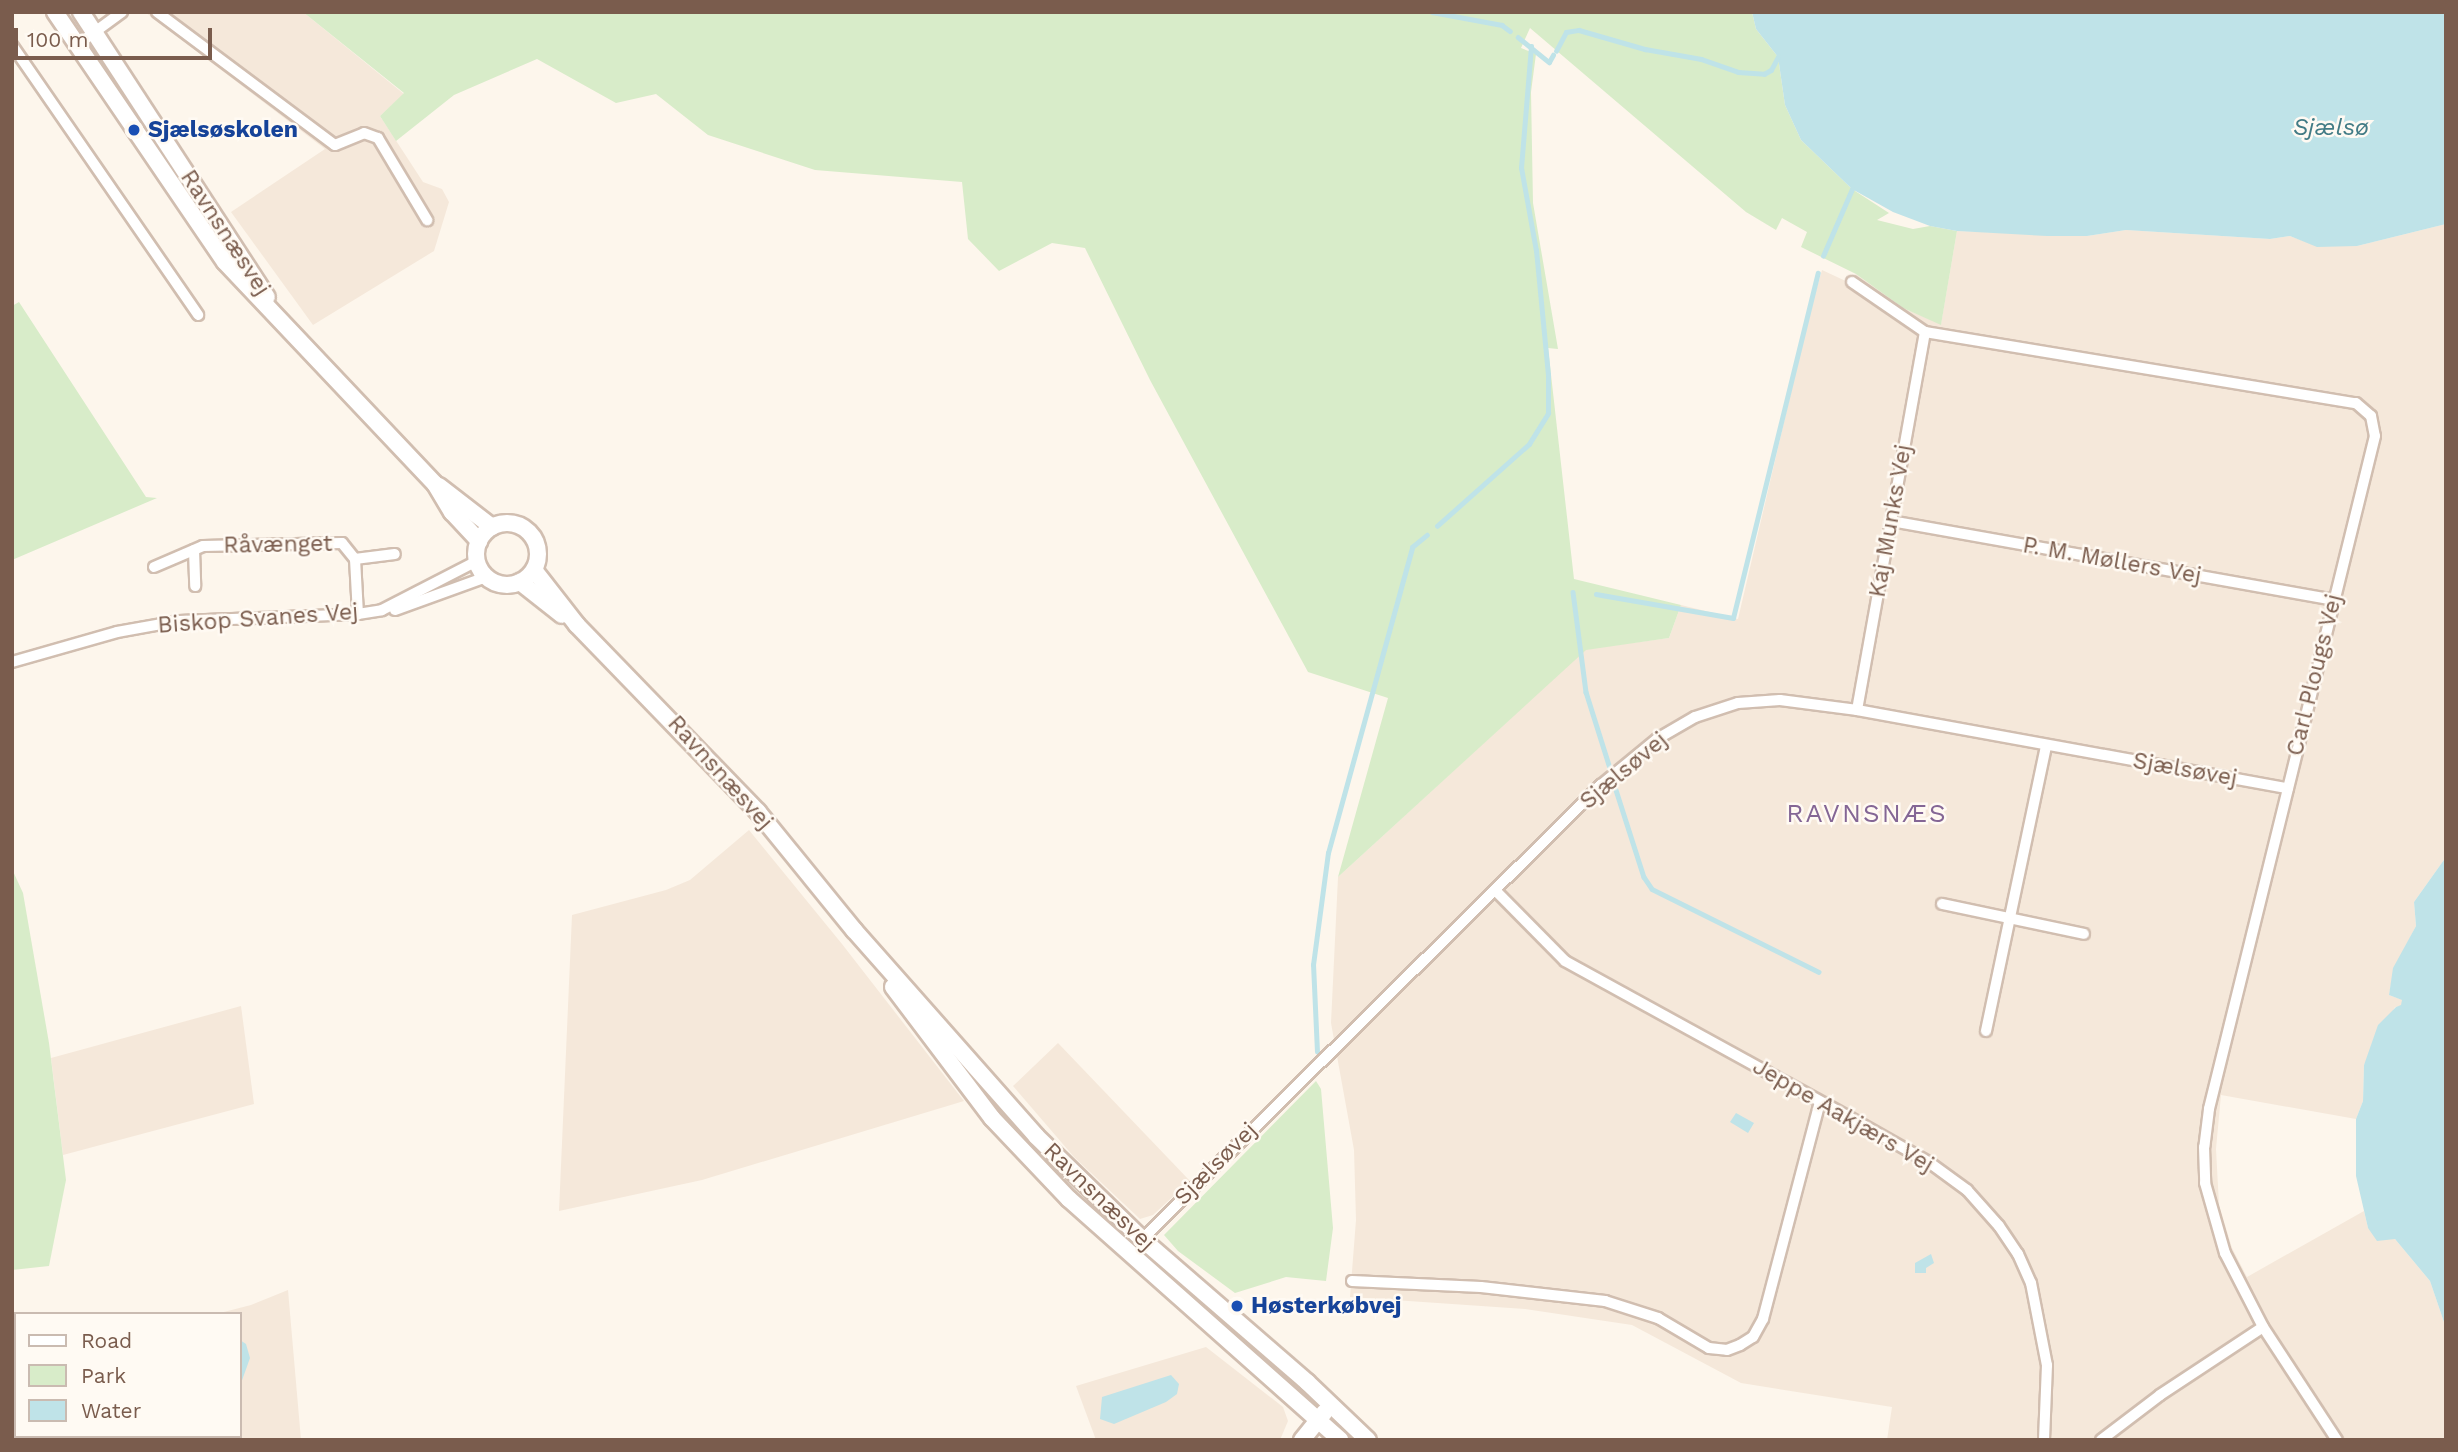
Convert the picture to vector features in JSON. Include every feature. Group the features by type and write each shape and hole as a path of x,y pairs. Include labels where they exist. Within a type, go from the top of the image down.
{"main road":[{"name":"Ravnsnæsvej","path":"55,12 225,262 435,484 452,512 479,541"},
{"name":"Ravnsnæsvej","path":"81,12 287,329"},
{"name":"Ravnsnæsvej","path":"435,484 462,501 492,527"},
{"path":"509,523 526,530 536,544 538,552 534,570 520,582 502,585 486,577 477,561 479,541 492,527 509,523"},
{"name":"Ravnsnæsvej","path":"534,570 577,625 736,788 854,930 1036,1136 1142,1239 1368,1440"},
{"name":"Ravnsnæsvej","path":"520,582 577,625"},
{"name":"Ravnsnæsvej","path":"854,930 923,1030 992,1118 1069,1199 1340,1440"},
{"path":"1302,1440 1331,1405"}],"street":[{"path":"77,45 122,12"},
{"path":"157,12 335,145 364,132 377,138 427,220"},
{"path":"12,45 106,176 198,316"},
{"name":"Carl Plougs Vej","path":"1852,282 1925,332 2356,403 2365,408 2371,416 2375,436 2209,1109 2204,1147 2205,1183 2213,1219 2225,1253 2263,1327 2337,1440"},
{"name":"Kaj Munks Vej","path":"1857,710 1925,332"},
{"name":"P. M. Møllers Vej","path":"1891,522 2333,600"},
{"name":"Råvænget","path":"154,567 203,547 342,543 355,559 358,614"},
{"name":"Råvænget","path":"194,550 195,586"},
{"name":"Råvænget","path":"355,559 395,554"},
{"name":"Biskop Svanes Vej","path":"383,610 477,561"},
{"name":"Biskop Svanes Vej","path":"12,662 117,632 179,621 390,611 434,598 486,577"},
{"name":"Sjælsøvej","path":"1128,1253 1601,785 1657,739 1695,718 1738,703 1780,700 1857,710 2288,788"},
{"path":"1986,1031 2046,746"},
{"name":"Jeppe Aakjærs Vej","path":"1496,891 1565,961 1930,1163 1967,1190 1999,1226 2018,1254 2031,1283 2041,1324 2048,1389 2044,1440"},
{"path":"1942,904 2084,934"},
{"path":"1352,1281 1480,1287 1605,1301 1658,1318 1709,1348 1727,1350 1754,1337 1763,1319 1820,1102"},
{"path":"2101,1440 2160,1395 2263,1327"}],"shaded area":[{"path":"145,12 303,12 404,94 380,116 423,182 442,189 449,202 434,251 313,325 231,212 325,149"},
{"path":"2446,224 2446,857 2414,902 2416,926 2394,968 2389,995 2403,1000 2401,1006 2395,1007 2364,1065 2363,1101 2356,1119 2221,1095 2216,1149 2219,1205 2232,1248 2247,1277 2364,1211 2368,1228 2395,1239 2430,1281 2446,1328 2446,1440 1887,1440 1892,1407 1741,1383 1632,1325 1525,1309 1350,1297 1356,1220 1354,1150 1331,1023 1338,877 1586,649 1669,638 1681,605 1738,619 1809,315 1822,270 1850,283 1856,274 1903,308 1941,324 1957,231 2087,236 2126,230 2270,239 2290,236 2317,246 2357,246"},
{"path":"749,830 964,1101 702,1180 559,1211 572,915 666,890 690,880"},
{"path":"241,1006 254,1104 63,1155 51,1058"},
{"path":"1058,1043 1190,1181 1153,1215 1140,1219 1074,1157 1013,1086"},
{"path":"288,1290 301,1440 58,1440 242,1438 242,1312 224,1312 251,1305"},
{"path":"1206,1347 1283,1407 1288,1421 1280,1440 1096,1440 1076,1386"}],"green space":[{"path":"303,12 1752,12 1756,29 1778,57 1785,105 1801,140 1852,189 1889,213 1877,220 1913,229 1930,226 1957,231 1941,325 1903,308 1856,274 1801,247 1807,232 1782,218 1776,230 1746,212 1530,28 1521,48 1536,54 1531,92 1533,203 1558,349 1548,348 1574,579 1681,605 1669,638 1586,650 1338,877 1388,698 1308,672 1150,380 1085,248 1052,243 999,271 968,239 962,182 815,170 708,135 656,94 616,103 537,59 454,95 396,141 380,116 404,93"},
{"path":"19,302 146,497 157,498 12,560 12,306"},
{"path":"12,869 23,893 49,1043 66,1180 49,1266 12,1270"},
{"path":"1316,1081 1321,1089 1333,1228 1326,1281 1286,1277 1235,1293 1178,1251 1164,1235"}],"water":[{"name":"Sjælsø","path":"1752,12 2446,12 2446,224 2357,246 2317,247 2290,236 2270,239 2126,230 2087,236 2047,236 1957,231 1930,226 1893,212 1852,189 1801,140 1785,105 1778,57 1756,29"},
{"path":"2446,857 2446,1328 2430,1281 2395,1239 2377,1241 2368,1228 2356,1176 2356,1119 2363,1101 2364,1065 2378,1025 2401,1005 2402,1000 2389,995 2393,968 2416,926 2414,902"},
{"path":"1736,1113 1754,1123 1748,1133 1730,1122"},
{"path":"1931,1254 1934,1263 1926,1268 1926,1273 1915,1273 1915,1263"},
{"path":"242,1341 246,1344 250,1358 242,1380"},
{"path":"1171,1375 1179,1384 1177,1394 1166,1402 1114,1424 1100,1419 1102,1397"}],"waterway":[{"path":"1432,12 1502,25 1510,31"},
{"path":"1556,51 1566,32 1579,30 1645,49 1701,59 1738,72 1764,74 1771,70 1778,57"},
{"path":"1518,37 1549,62 1553,55"},
{"path":"1437,526 1529,444 1548,413 1548,375 1536,251 1521,168 1531,46"},
{"path":"1823,256 1852,189"},
{"path":"1596,594 1733,618 1818,273"},
{"path":"1317,1052 1313,965 1328,853 1412,547 1427,535"},
{"path":"1573,592 1586,692 1610,768"},
{"path":"1616,790 1644,877 1652,889 1819,972"}],"place":[{"name":"Sjælsøskolen","path":"134,130"},
{"name":"Høsterkøbvej","path":"1237,1306"}],"district":[{"name":"RAVNSNÆS","path":"1867,814"}]}
